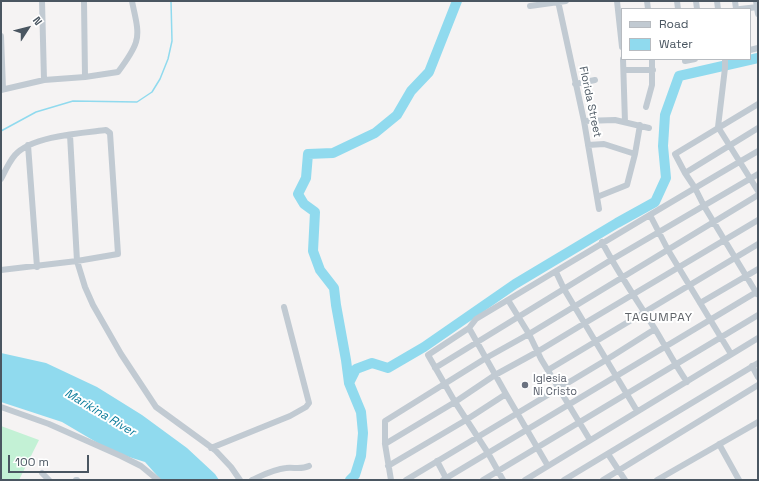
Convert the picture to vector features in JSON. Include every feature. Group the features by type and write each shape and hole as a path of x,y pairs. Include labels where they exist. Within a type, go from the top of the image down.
{"street":[{"path":"42,1 44,80"},
{"path":"84,1 85,76"},
{"path":"1,36 2,89 44,80 118,72 136,42 137,32 132,1"},
{"path":"530,6 566,1"},
{"path":"617,1 621,38"},
{"name":"Florida Street","path":"558,2 584,121 599,208"},
{"path":"744,8 757,5 758,14"},
{"path":"623,60 625,122"},
{"path":"646,107 652,85 652,60"},
{"path":"725,63 718,127 758,191"},
{"path":"624,70 653,70"},
{"path":"575,84 595,80"},
{"path":"437,461 446,479 757,292 724,240 675,154 758,104"},
{"path":"584,121 606,120 625,122 649,128"},
{"path":"597,197 627,185 635,154 640,125"},
{"path":"685,173 758,128"},
{"path":"1,179 16,155 28,146 50,138 106,130 110,133 119,253 115,255 37,267 1,270"},
{"path":"70,135 77,261 85,287 93,305 147,396 156,407 211,448 231,467 240,480"},
{"path":"588,145 604,144 635,154"},
{"path":"28,146 37,267"},
{"path":"504,480 455,402 428,355 468,328 476,319 556,272 602,242 758,151"},
{"path":"435,368 611,260 758,174"},
{"path":"391,480 385,444 385,421 486,358 529,334 758,196"},
{"path":"650,215 658,233 731,354"},
{"path":"385,444 455,402 495,375 537,352 758,220"},
{"path":"602,242 611,260 666,346 675,364 687,382"},
{"path":"548,370 758,244"},
{"path":"700,303 758,269"},
{"path":"556,272 564,289 637,411"},
{"path":"508,300 529,334 537,352 590,440"},
{"path":"211,448 290,416 306,407 309,403 284,307"},
{"path":"483,480 758,315"},
{"path":"468,328 548,466"},
{"path":"406,480 655,329"},
{"path":"525,480 758,338"},
{"path":"564,480 755,364 758,378"},
{"path":"603,480 758,385"},
{"path":"388,466 466,420 506,394"},
{"path":"1,407 49,424 121,456 141,466 158,480"},
{"path":"657,480 758,422"},
{"path":"719,444 739,480"},
{"path":"608,454 625,480"},
{"path":"252,480 268,473 286,468 304,468 309,466"},
{"path":"42,473 49,480"}],"green space":[{"path":"1,426 39,440 19,480 1,480"}],"water":[{"name":"Marikina River","path":"1,353 46,363 97,387 142,415 187,448 215,474 219,480 161,480 145,462 113,452 62,422 1,402"}],"waterway":[{"path":"1,131 36,112 73,101 137,102 152,92 160,79 168,59 172,41 171,1"},
{"path":"350,480 355,475 361,456 363,433 361,412 349,383 334,288 320,270 313,251 315,212 304,204 298,194 306,178 308,154 333,153 375,133 397,115 411,91 429,72 457,1"},
{"path":"751,60 758,58"},
{"path":"349,383 356,369 372,363 388,368 424,347 515,284 655,202 666,178 663,146 665,115 679,76 749,60"}],"place":[{"name":"Iglesia Ni Cristo","path":"525,385"}],"district":[{"name":"TAGUMPAY","path":"659,318"}]}
